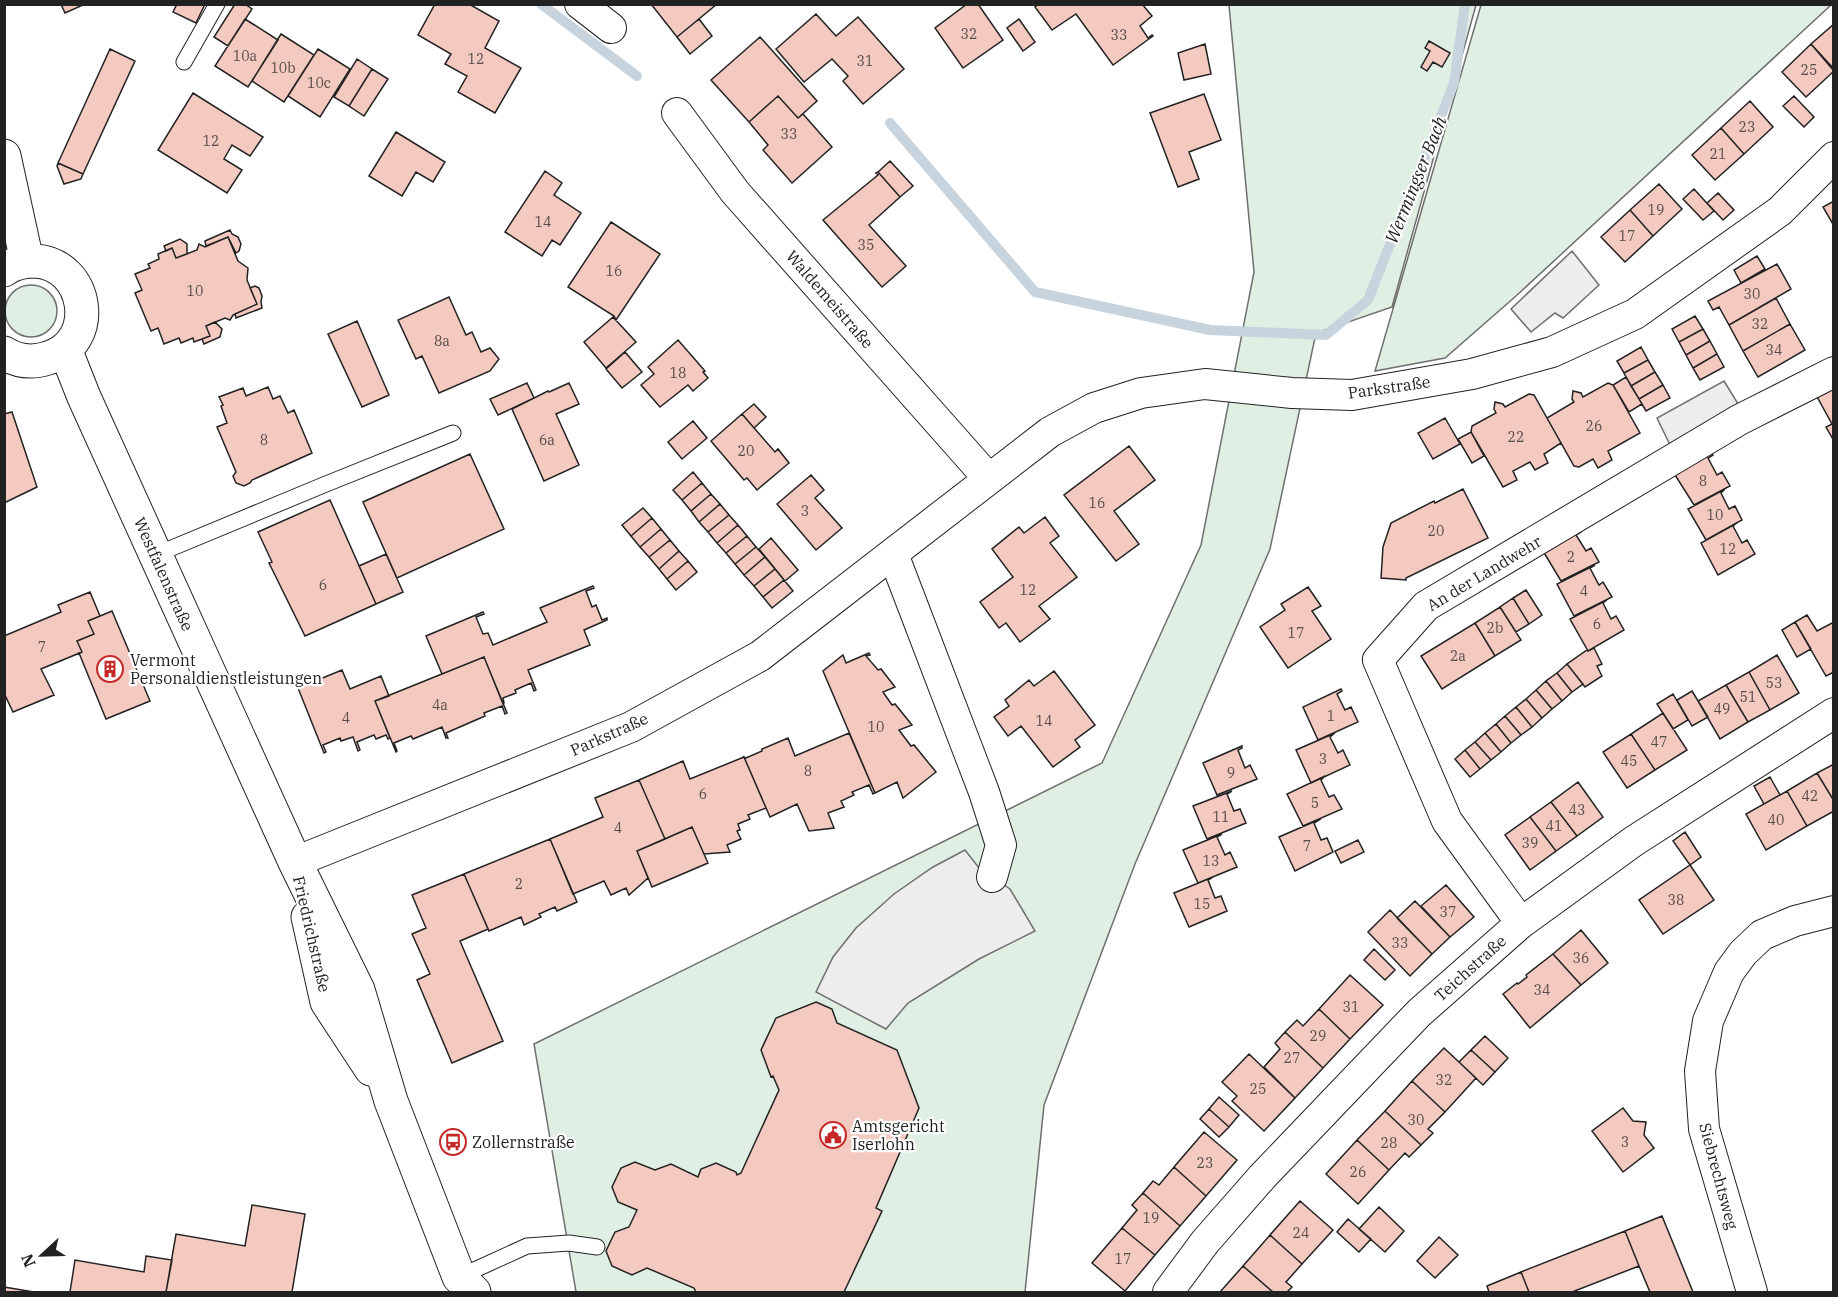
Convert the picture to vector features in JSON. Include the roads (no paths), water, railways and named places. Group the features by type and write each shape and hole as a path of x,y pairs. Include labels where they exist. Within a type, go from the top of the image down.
{"main road":[{"path":"4,156 16,265 43,262 58,268 71,278 79,292 82,308 81,323 75,338 53,357 39,361 24,361 4,353"},
{"name":"Westfalenstraße","path":"65,349 84,397 295,862"},
{"name":"Friedrichstraße","path":"295,862 358,990 391,1101 464,1287"}],"street":[{"path":"580,4 611,28"},
{"name":"Waldemeistraße","path":"676,113 735,192 989,479"},
{"name":"Parkstraße","path":"295,862 631,727 760,656 1050,432 1094,408 1141,393 1205,384 1292,393 1352,395 1472,374 1552,352 1635,314 1780,211 1833,157"},
{"name":"An der Landwehr","path":"1521,923 1447,821 1378,660 1426,606 1739,420 1833,372"},
{"path":"894,554 984,792 1001,845 992,877"},
{"name":"Teichstraße","path":"1168,1293 1204,1242 1262,1177 1419,1013 1521,923 1634,840 1833,713"},
{"name":"Siebrechtsweg","path":"1752,1293 1704,1129 1700,1071 1708,1021 1729,972 1743,953 1762,934 1795,921 1833,911"}],"lane":[{"path":"184,62 217,4"},
{"path":"155,555 326,483 453,433"},
{"path":"464,1287 527,1246 569,1243 597,1247"}],"waterway":[{"path":"541,4 637,76"},
{"name":"Wermingser Bach","path":"890,123 1035,292 1210,330 1326,335 1368,300 1454,83 1465,4"}],"place":[{"name":"Vermont Personaldienstleistungen","path":"110,669"},
{"name":"Amtsgericht Iserlohn","path":"833,1135"},
{"name":"Zollernstraße","path":"453,1142"}]}
